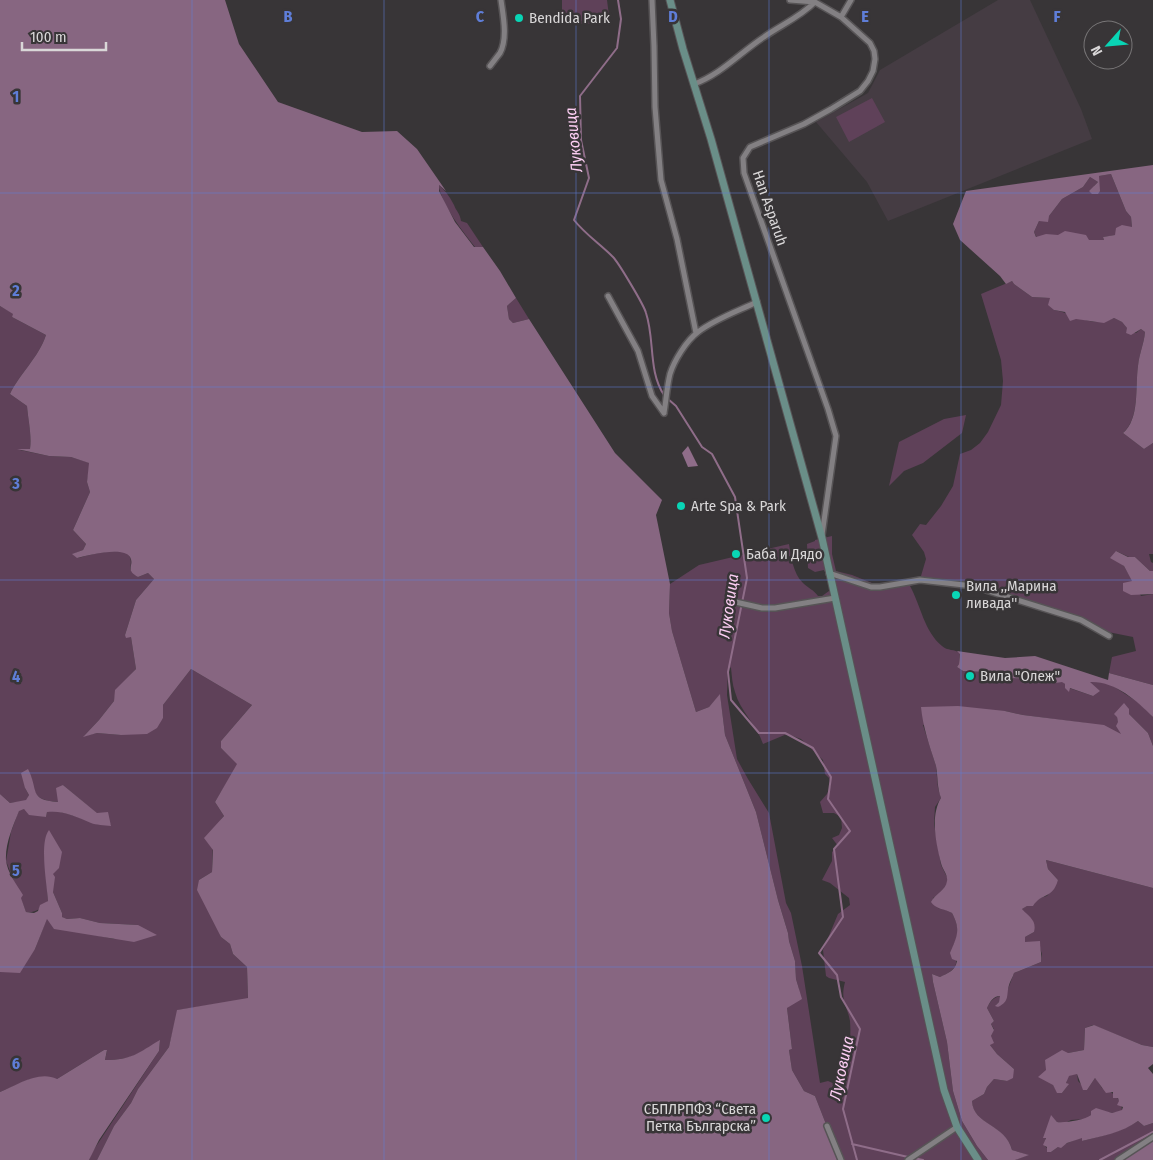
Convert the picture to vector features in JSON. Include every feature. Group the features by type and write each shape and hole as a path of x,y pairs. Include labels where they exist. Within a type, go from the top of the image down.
{"main road":[{"path":"670,0 757,302 822,538 944,1090 957,1127 978,1160"}],"street":[{"path":"490,66 501,52 503,41 501,0"},
{"path":"652,0 655,107 662,180 696,333"},
{"name":"Han Asparuh","path":"790,0 815,2 841,17 870,43 874,50 875,59 873,71 860,91 804,124 750,147 743,158 742,165 836,436 822,538"},
{"path":"841,17 851,0"},
{"path":"694,84 709,78 739,54 804,12 815,2"},
{"path":"608,296 638,350 652,396 664,413 670,375 675,363 696,333 757,302"},
{"path":"830,574 871,587 920,580 973,586 1080,620 1109,636"},
{"path":"734,602 762,608 775,608 835,598"},
{"path":"827,1126 841,1160"},
{"path":"909,1159 957,1127"},
{"path":"1118,1160 1153,1137"}],"shaded area":[{"path":"0,0 225,0 239,44 278,102 362,132 397,131 417,149 446,191 439,185 439,191 455,222 474,247 483,247 516,298 507,306 509,319 513,323 529,319 615,453 662,500 656,515 670,584 669,613 672,631 696,712 709,707 720,694 725,735 756,812 795,961 796,979 802,999 787,1008 792,1049 789,1050 792,1070 804,1091 815,1096 840,1160 97,1160 114,1126 169,1047 177,1010 248,998 247,967 233,954 230,944 221,937 197,890 199,880 212,872 213,850 204,838 224,816 215,802 237,764 221,748 221,741 252,705 191,669 163,705 163,718 157,728 147,734 121,735 97,733 83,737 114,701 115,690 136,669 131,637 126,638 125,635 136,600 154,579 148,573 138,577 134,574 131,570 130,557 121,552 105,552 77,558 72,554 83,550 86,544 73,530 90,492 87,482 89,463 71,457 49,456 17,449 30,449 27,406 10,394 39,351 46,335 12,317 13,314 0,306"},
{"path":"562,0 607,0 609,16 596,24 562,23"},
{"path":"998,0 1030,0 1081,109 1092,139 888,221 867,182 816,122 868,93 880,70"},
{"path":"872,98 885,122 849,142 836,117"},
{"path":"1153,165 1153,443 1144,449 1123,433 1132,420 1136,402 1137,374 1145,332 1141,329 1131,335 1126,333 1127,328 1122,322 1114,318 1104,323 1076,319 1070,321 1065,312 1054,310 1048,305 1050,298 1032,297 1012,281 1006,284 1000,276 960,240 953,224 966,191","holes":["1111,174 1126,211 1131,217 1132,227 1122,225 1116,228 1115,235 1103,237 1104,240 1089,240 1086,235 1065,231 1058,235 1046,234 1036,237 1034,232 1039,221 1048,222 1049,216 1062,199 1083,187 1090,177 1098,182 1089,191 1092,194 1098,194 1100,191 1099,176"]},
{"path":"1111,174 1126,211 1131,217 1132,227 1116,235 1103,237 1104,240 1056,235 1037,238 1034,232 1039,221 1049,216 1062,199 1083,187 1090,177 1098,182 1094,186 1098,194 1099,176"},
{"path":"438,184 450,198 461,221 467,223 483,247 475,247 458,225 440,193"},
{"path":"1012,281 1032,297 1050,298 1054,310 1084,320 1098,322 1114,318 1122,322 1128,329 1126,333 1136,333 1141,329 1145,332 1137,374 1136,402 1132,419 1123,433 1144,449 1153,443 1153,554 1149,554 1153,563 1153,571 1150,571 1135,557 1129,557 1116,551 1117,560 1124,566 1141,596 1153,594 1153,685 1109,673 1112,657 1136,651 1133,637 1108,632 1105,635 1094,631 1088,625 1072,617 978,588 922,582 910,586 931,633 944,648 960,653 957,667 963,671 986,672 989,678 1052,680 1056,683 1062,681 1069,688 1093,696 1089,682 1110,684 1139,703 1153,717 1153,746 1148,733 1129,714 1117,717 1122,735 1085,723 1005,711 923,725 936,766 941,798 935,807 934,824 941,865 947,877 947,884 933,898 938,908 952,913 957,929 957,937 953,946 956,965 951,971 940,977 932,974 933,982 947,1042 953,1091 962,1121 988,1160 840,1160 815,1096 804,1091 792,1070 789,1050 792,1049 787,1008 799,989 788,933 756,812 725,735 720,695 709,707 696,712 672,631 669,613 670,584 699,565 789,544 797,575 818,596 822,596 829,591 830,582 824,570 815,572 808,568 807,544 832,536 832,554 836,571 877,585 921,576 926,559 924,552 912,535 920,524 926,525 941,506 953,486 960,454 971,450 980,443 988,432 1001,405 1003,381 1001,360 981,294","holes":["728,666 731,668 737,699 763,744 787,734 801,739 823,760 825,774 829,778 831,785 827,794 820,802 823,813 834,813 841,817 842,828 839,835 832,838 838,846 832,852 832,861 822,880 830,883 849,898 850,905 838,914 823,950 826,976 845,982 844,998 850,1021 848,1057 842,1057 838,1065 845,1075 841,1081 835,1084 828,1081 820,1083 802,966 791,913 786,903 769,813 737,759 727,695"]},
{"path":"516,298 529,319 513,323 509,319 507,306"},
{"path":"0,306 14,314 12,317 46,335 39,351 10,394 27,406 30,449 20,450 49,456 71,457 90,463 87,482 90,492 73,530 86,544 83,550 73,554 78,558 104,552 124,552 130,558 130,569 138,577 148,573 154,579 136,600 125,635 131,637 136,669 116,690 114,701 84,736 97,733 121,735 163,718 163,705 191,669 252,705 221,741 221,748 238,764 215,802 224,816 215,835 212,872 199,880 221,937 230,944 233,954 247,967 248,999 178,1010 169,1047 114,1126 97,1160 89,1160 91,1154 159,1051 160,1041 140,1053 122,1059 105,1060 107,1051 104,1050 57,1079 30,1079 0,1092 0,972 35,949 47,918 85,933 114,939 138,925 100,923 80,918 67,919 61,917 62,913 53,892 53,874 44,848 48,901 36,911 26,912 6,861 11,832 19,810 24,809 46,817 47,811 55,811 95,823 111,825 63,785 58,802 41,798 34,789 31,776 25,788 29,795 26,801 10,803 0,794"},
{"path":"966,415 962,433 923,463 904,471 889,486 899,442 944,419"},
{"path":"688,446 698,466 688,467 682,453"},
{"path":"1116,551 1128,557 1135,557 1150,571 1153,571 1153,594 1131,595 1123,591 1123,583 1132,581 1124,566 1110,558"},
{"path":"957,651 1005,658 1035,656 1108,680 1109,673 1153,685 1153,717 1140,704 1116,688 1108,685 1090,682 1100,691 1093,696 1070,688 1069,692 1065,688 1065,684 1062,682 1056,683 1052,680 988,678 985,672 963,671 957,667 960,654"},
{"path":"1124,703 1129,709 1129,714 1148,733 1153,746 1153,888 1046,860 1048,869 1058,880 1056,886 1053,891 1033,906 1027,906 1022,909 1032,919 1035,928 1034,932 1025,937 1025,942 1040,941 1041,962 1014,973 1004,1003 998,1007 995,1006 999,1002 1000,996 998,996 992,1000 987,1008 994,1021 991,1024 994,1030 991,1036 994,1043 990,1045 1014,1069 1013,1078 1007,1081 994,1079 984,1094 972,1101 978,1115 1009,1141 1012,1150 1029,1155 1015,1160 988,1160 962,1121 953,1091 947,1042 933,982 932,974 940,977 955,967 957,961 952,959 950,953 957,929 952,913 938,908 931,902 945,887 947,878 937,847 935,830 936,813 941,798 936,766 925,730 921,707 958,706 1005,711 1104,725 1121,734 1116,726 1118,722 1114,714"},
{"path":"28,769 36,793 42,799 58,802 56,788 63,785 97,813 108,812 111,826 93,824 59,812 47,812 46,817 29,815 24,809 19,811 8,841 6,860 10,874 23,895 21,898 26,912 34,913 38,911 40,905 48,901 44,844 49,830 62,852 59,868 53,874 55,877 53,892 62,917 67,919 80,918 100,923 138,925 157,935 134,942 54,929 47,919 35,949 20,973 0,972 0,794 10,803 26,800 29,795 21,773"},
{"path":"1046,860 1153,888 1153,1047 1142,1045 1093,1025 1085,1028 1084,1050 1068,1053 1053,1085 1058,1093 1062,1093 1068,1085 1066,1083 1068,1076 1077,1073 1078,1081 1087,1090 1095,1078 1102,1088 1118,1099 1122,1106 1122,1111 1112,1113 1102,1111 1086,1119 1071,1120 1065,1123 1057,1122 1051,1116 1044,1145 1051,1152 1082,1137 1082,1141 1118,1131 1138,1121 1144,1126 1153,1123 1153,1139 1120,1160 1015,1160 1028,1155 1012,1150 1009,1142 1003,1135 977,1115 973,1109 972,1101 984,1094 994,1079 1007,1081 1014,1069 990,1045 994,1029 991,1024 994,1021 987,1008 992,1000 1001,996 996,1005 998,1007 1014,973 1041,962 1042,954 1040,948 1025,942 1025,937 1034,932 1022,909 1037,899 1047,896 1058,880 1048,869"},
{"path":"1094,1025 1142,1045 1153,1047 1153,1064 1148,1068 1153,1074 1153,1123 1144,1126 1138,1121 1104,1136 1082,1141 1082,1138 1047,1152 1047,1147 1043,1145 1046,1138 1043,1138 1051,1115 1057,1122 1065,1122 1088,1117 1091,1115 1091,1111 1096,1108 1112,1113 1122,1110 1123,1107 1117,1105 1118,1098 1113,1098 1113,1092 1106,1093 1095,1078 1087,1090 1083,1090 1077,1074 1069,1076 1066,1083 1069,1084 1062,1093 1057,1093 1053,1085 1038,1077 1046,1070 1045,1060 1062,1050 1068,1053 1084,1050 1085,1028"},
{"path":"160,1040 159,1051 99,1140 89,1160 0,1160 0,1092 36,1077 43,1076 57,1079 104,1050 107,1050 105,1060 122,1059 140,1052"},
{"path":"1153,1139 1153,1160 1120,1160"}],"waterway":[{"name":"Луковица","path":"618,0 621,19 617,48 580,96 581,140 589,178 574,220 613,257 641,302 649,323 656,376 664,395"},
{"name":"Луковица","path":"668,399 676,406 702,447 712,454 735,497 747,578 728,672 731,700 759,733 785,733 813,748 831,777 828,799 850,831 834,849 843,917 819,953 837,975 841,997 860,1029 843,1109 857,1160"},
{"path":"1100,1160 1153,1132"},
{"path":"852,1144 908,1157"},
{"path":"913,1158 923,1160"}],"place":[{"name":"Bendida Park","path":"519,18"},
{"name":"Arte Spa & Park","path":"681,506"},
{"name":"Баба и Дядо","path":"736,554"},
{"name":"Вила ,,Марина ливада''","path":"956,595"},
{"name":"Вила \"Олеж\"","path":"970,676"},
{"name":"СБПЛРПФЗ “Света Петка Българска”","path":"766,1118"}]}
